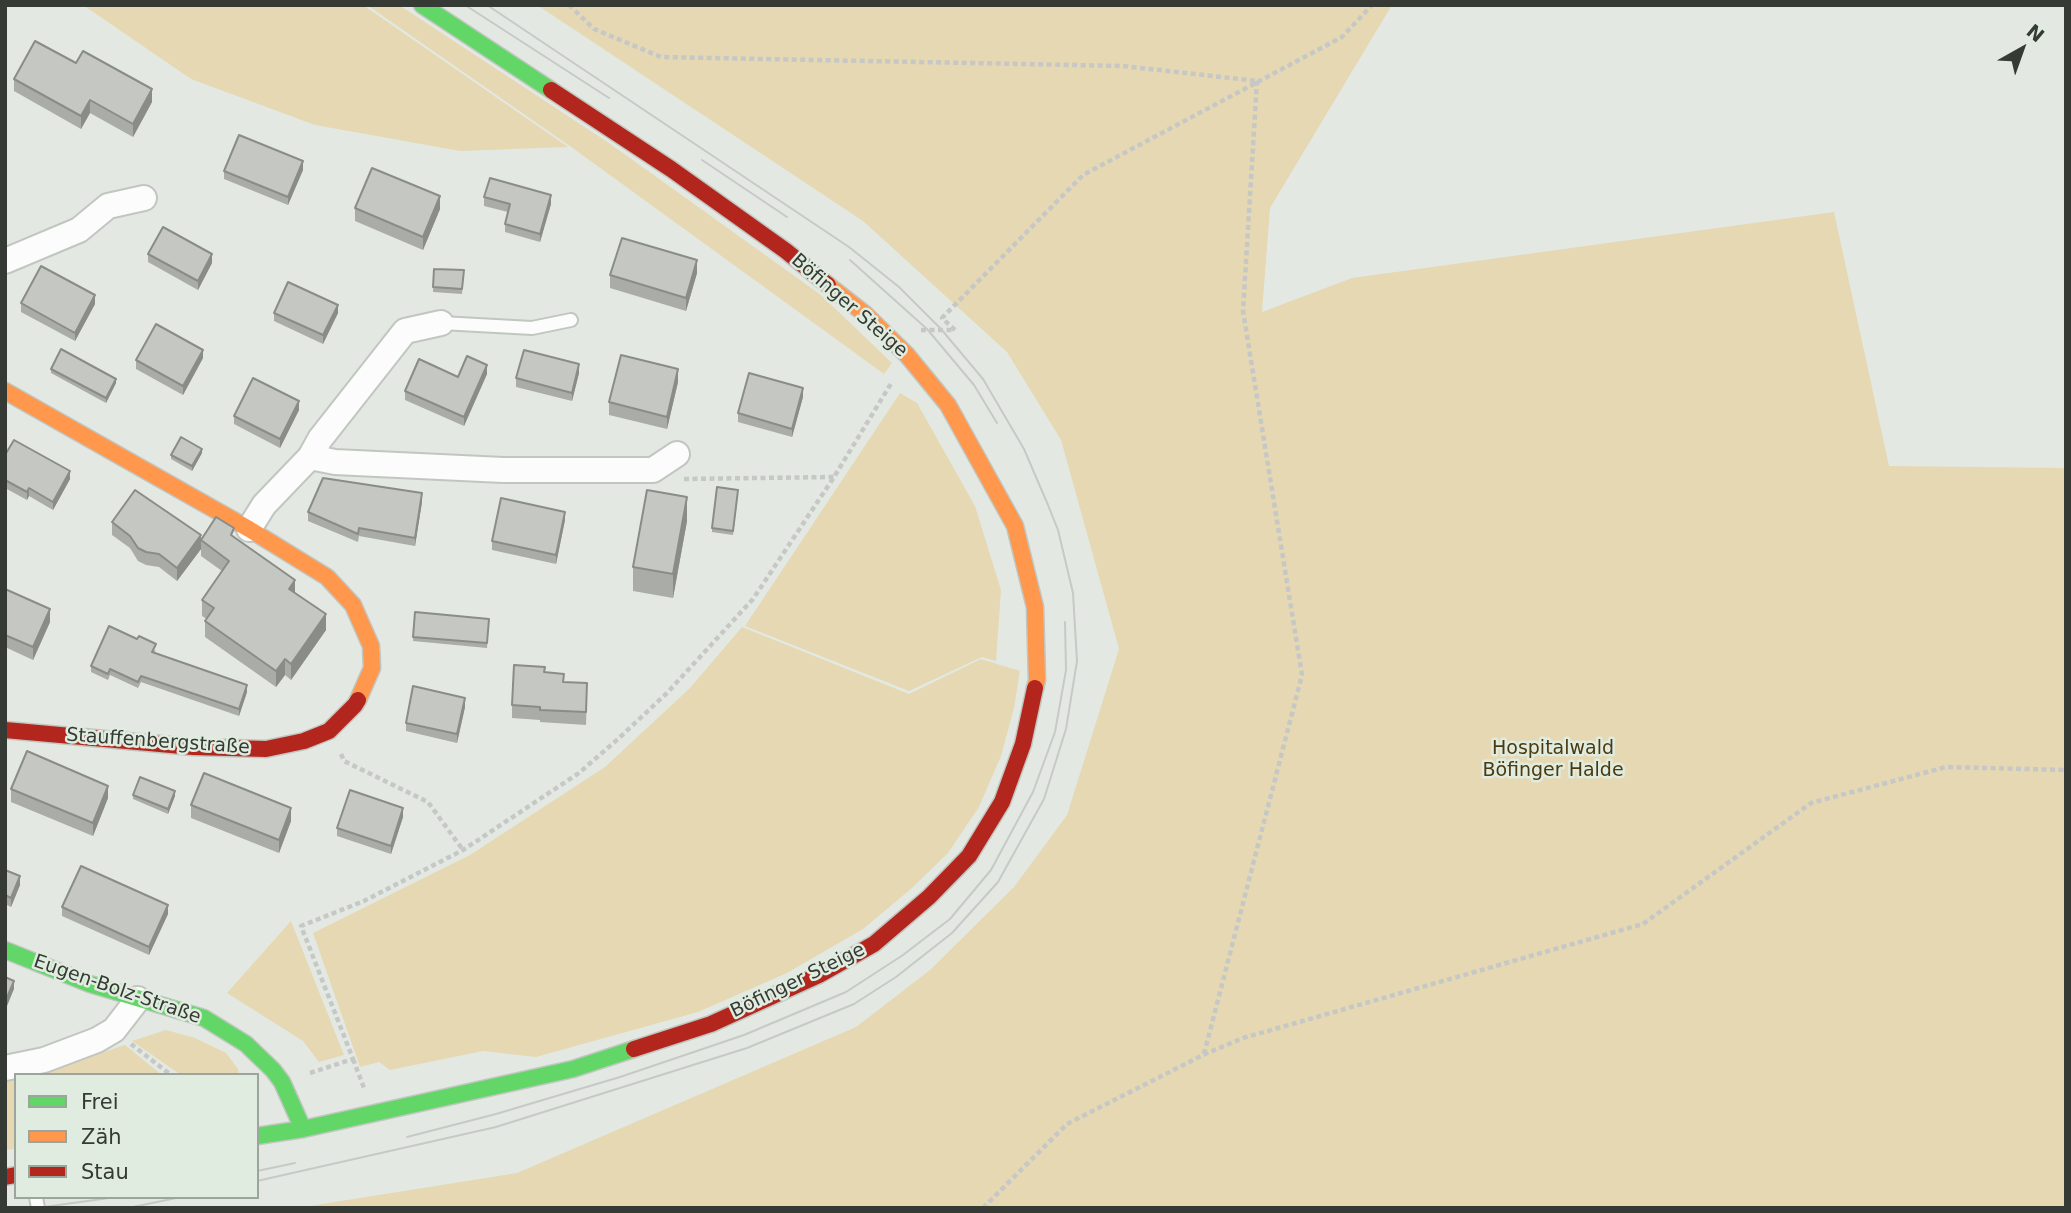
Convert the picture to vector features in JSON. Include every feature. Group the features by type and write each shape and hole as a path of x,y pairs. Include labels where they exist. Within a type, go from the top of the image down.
{"street":[{"name":"Böfinger Steige","path":"259,1136 303,1129 573,1069 711,1024 819,975 874,944 929,897 968,856 1002,802 1023,744 1037,680 1035,607 1015,526 972,444 948,405 907,355 865,314 786,251 671,169 422,5"},
{"path":"5,261 79,230 108,206 144,198"},
{"path":"249,529 264,505 310,457 320,439 405,331 441,323"},
{"name":"Stauffenbergstraße","path":"5,391 249,529 327,577 353,605 371,646 372,668 355,705 329,731 304,741 266,749 193,747 5,730"},
{"path":"310,457 335,462 503,470 653,470 677,454"},
{"name":"Eugen-Bolz-Straße","path":"5,950 90,984 204,1018 246,1044 273,1070 282,1082 303,1129"},
{"path":"5,1068 44,1060 97,1040 114,1030 138,999"}],"lane":[{"path":"441,323 532,328 571,320"}],"path":[{"path":"569,5 594,29 661,57 1123,66 1257,81"},
{"path":"942,318 1083,175 1342,37 1372,5"},
{"path":"1203,1055 1302,676 1243,312 1257,81"},
{"path":"282,1082 353,1059 302,926 364,901 463,850 579,773 667,693 753,599 834,477 907,355"},
{"path":"653,470 688,480 834,477"},
{"path":"983,1208 1068,1124 1203,1055 1243,1038 1643,924 1811,803 1946,767 2066,770"},
{"path":"365,771 428,802 463,850"},
{"path":"114,1030 168,1073"}],"green space":[{"path":"83,5 363,5 568,147 460,151 315,125 191,79"},
{"path":"367,5 399,5 609,143 821,295 892,363 884,374 574,149"},
{"name":"Hospitalwald Böfinger Halde","path":"537,5 1392,5 1270,208 1262,312 1352,278 1834,212 1889,466 2066,468 2066,1208 297,1208 517,1173 856,1027 930,970 1014,887 1067,815 1119,649 1061,440 1007,352 863,221"},
{"path":"900,393 917,403 975,506 1001,590 996,661 982,657 909,691 745,626"},
{"path":"742,627 909,694 981,659 1020,671 1014,708 1001,756 979,807 948,853 863,929 787,973 698,1012 536,1057 483,1051 390,1070 379,1062 360,1067 313,933 470,855 605,767 690,688"},
{"path":"291,921 344,1055 319,1062 303,1041 227,993"},
{"path":"166,1030 195,1038 226,1053 239,1073 178,1073 132,1041"},
{"path":"125,1045 160,1073 40,1073"},
{"path":"14,1078 14,1149 5,1150 5,1080"}],"building":[{"path":"35,41 76,63 83,51 152,89 133,124 90,100 81,116 14,79"},
{"path":"239,135 303,161 288,197 224,171"},
{"path":"372,168 440,196 423,237 355,208"},
{"path":"490,178 551,195 540,234 505,224 510,204 484,197"},
{"path":"163,227 212,254 198,281 148,254"},
{"path":"622,238 697,260 686,298 610,275"},
{"path":"41,266 95,295 75,333 21,303"},
{"path":"434,269 464,270 462,289 433,287"},
{"path":"288,282 338,305 323,335 274,313"},
{"path":"156,324 203,350 183,386 136,360"},
{"path":"61,349 116,379 106,398 51,369"},
{"path":"524,350 579,364 572,393 516,378"},
{"path":"621,355 678,369 667,417 609,402"},
{"path":"467,356 487,365 464,417 405,391 419,359 458,377"},
{"path":"749,373 803,388 792,429 738,413"},
{"path":"253,378 299,401 280,439 234,416"},
{"path":"181,437 202,449 192,466 171,455"},
{"path":"14,440 70,471 53,502 29,488 27,492 5,480 5,455"},
{"path":"323,478 422,493 415,538 359,528 358,534 308,512"},
{"path":"717,487 738,490 733,531 712,528"},
{"path":"135,490 201,535 177,568 159,554 138,548 130,536 112,522"},
{"path":"647,490 687,497 673,574 633,567"},
{"path":"501,498 565,512 556,555 492,541"},
{"path":"216,517 234,528 231,535 295,580 289,589 326,614 291,664 285,659 276,671 205,621 214,608 202,600 229,561 201,540"},
{"path":"5,589 50,609 33,647 5,635"},
{"path":"415,612 489,619 487,643 413,637"},
{"path":"109,626 137,639 139,636 156,644 152,652 247,685 239,709 141,676 138,682 110,669 108,674 91,666"},
{"path":"514,665 545,667 544,672 564,674 563,682 587,683 586,712 540,710 540,707 512,705"},
{"path":"413,686 465,698 457,734 406,723"},
{"path":"27,751 108,786 93,823 11,789"},
{"path":"204,773 291,808 279,840 191,805"},
{"path":"140,777 175,791 168,809 133,795"},
{"path":"350,790 403,808 391,846 337,828"},
{"path":"81,866 168,905 149,947 62,907"},
{"path":"5,870 20,876 11,898 5,895"},
{"path":"5,977 14,981 5,1002"}],"tram line":[{"path":"465,5 609,98"},
{"path":"259,1181 496,1127 747,1048 854,1004 896,977 952,933 998,882 1044,799 1066,729 1077,661 1073,593 1058,530 1048,505 1024,449 983,379 941,329 899,287 849,247 487,5"},
{"path":"702,160 787,217"},
{"path":"850,260 927,329 974,385 997,423"},
{"path":"407,1137 620,1077 744,1035 846,992 903,955 950,919 991,870 1033,792 1055,732 1066,670 1065,622"},
{"path":"259,1171 295,1163"},
{"path":"37,1208 102,1199"},
{"path":"128,1208 171,1199"}],"traffic: fast":[{"path":"422,5 551,90"},
{"path":"5,950 90,984 204,1018 246,1044 273,1070 282,1082 303,1129"},
{"path":"259,1136 303,1129 573,1069 634,1049"}],"traffic: slow":[{"path":"828,285 865,314 907,355 948,405 1015,526 1035,607 1035,688"},
{"path":"5,391 249,529 327,577 353,605 371,646 372,668 358,700"}],"traffic: jam":[{"path":"551,90 671,169 786,251 828,285"},
{"path":"634,1049 711,1024 819,975 874,944 929,897 969,856 1002,802 1023,744 1035,688"},
{"path":"5,730 193,747 266,749 304,741 329,731 358,700"},
{"path":"5,1177 14,1175"}]}
